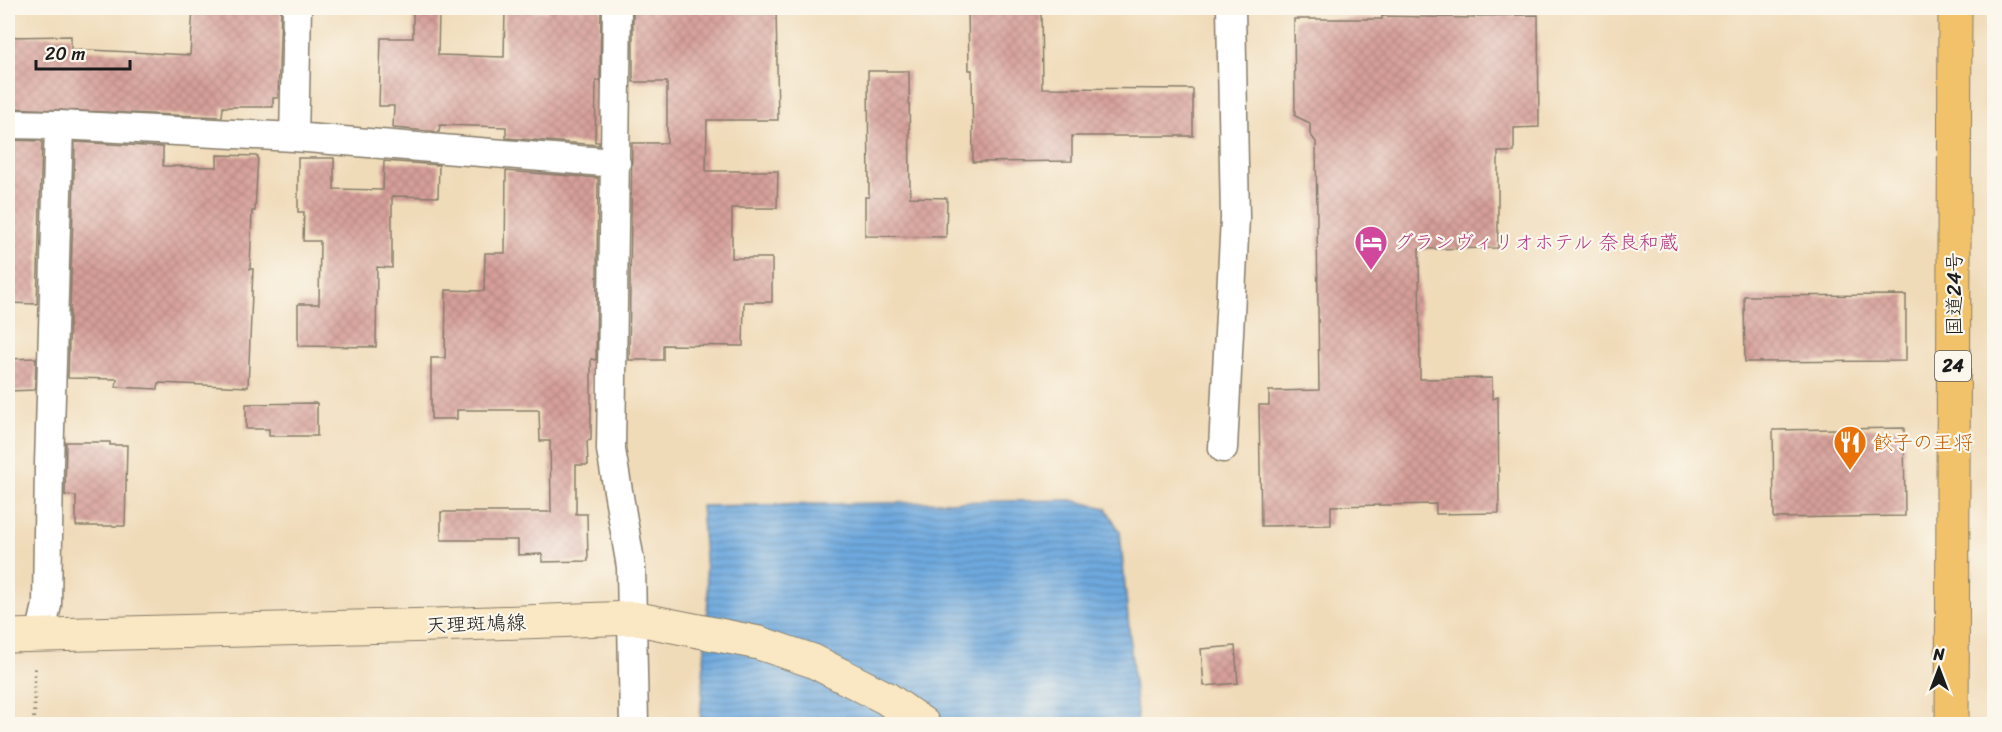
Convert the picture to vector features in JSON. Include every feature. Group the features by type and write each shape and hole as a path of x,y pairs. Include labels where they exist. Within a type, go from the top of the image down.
{"highway":[{"name":"国道24号","path":"1952,724 1955,8"}],"main road":[{"name":"天理斑鳩線","path":"8,636 633,618 759,643 813,661 886,698 923,724"}],"street":[{"path":"294,137 297,8"},
{"path":"617,8 611,450 631,567 634,724"},
{"path":"1223,448 1235,218 1231,8"},
{"path":"8,124 294,137 616,163"},
{"path":"40,636 47,605 49,452 59,125"}],"path":[{"path":"34,724 35,661 40,636"}],"water":[{"path":"1071,500 1106,508 1120,532 1138,724 700,724 708,598 701,506"}],"building":[{"path":"193,8 281,8 278,98 273,98 273,107 223,107 222,117 8,108 8,37 71,36 71,49 190,55"},
{"path":"548,8 601,8 600,81 596,81 595,142 599,142 599,145 506,138 506,127 440,125 439,132 393,128 394,106 379,106 381,38 413,38 413,12 439,12 438,55 504,57 505,10 548,11"},
{"path":"633,8 776,8 778,120 707,120 706,171 778,171 777,208 732,208 732,258 772,258 772,302 744,302 743,346 663,345 663,360 629,360 632,143 667,143 667,82 633,82"},
{"path":"968,8 1041,8 1042,88 1193,89 1193,136 1072,136 1072,161 973,162 972,70 969,70"},
{"path":"1538,15 1539,127 1514,128 1514,152 1498,152 1498,248 1419,249 1420,379 1492,378 1492,399 1498,397 1499,513 1436,514 1436,504 1331,506 1331,525 1261,526 1259,405 1269,405 1269,391 1319,390 1316,142 1310,134 1310,123 1295,116 1294,19 1382,19 1382,16 1474,18 1474,16"},
{"path":"868,71 909,71 910,197 947,198 946,237 865,236 865,197 869,197"},
{"path":"8,140 42,141 37,304 8,303"},
{"path":"75,142 163,147 163,166 217,167 217,155 258,156 255,211 252,211 250,269 253,269 248,387 159,383 158,389 116,387 117,379 68,378"},
{"path":"298,158 334,158 334,189 383,190 384,161 439,165 438,197 392,196 392,268 377,267 376,347 298,346 298,304 319,304 320,241 303,241 304,212 298,212"},
{"path":"506,171 598,178 596,360 591,359 591,440 587,441 588,465 576,465 576,514 587,514 588,561 542,562 542,554 518,555 518,540 441,540 441,512 551,512 550,441 540,441 539,410 457,410 457,419 431,419 431,358 445,358 446,290 484,291 485,253 505,253"},
{"path":"1906,295 1906,361 1745,362 1744,296"},
{"path":"36,358 35,390 8,391 8,359"},
{"path":"317,403 317,436 269,436 269,429 246,429 246,404"},
{"path":"1904,428 1905,516 1774,518 1773,430"},
{"path":"66,442 110,442 110,445 127,445 125,526 76,526 76,496 65,495"},
{"path":"1235,646 1238,683 1204,686 1201,649"}],"place":[{"name":"グランヴィリオホテル 奈良和蔵","path":"1371,271"},
{"name":"餃子の王将","path":"1850,471"}]}
